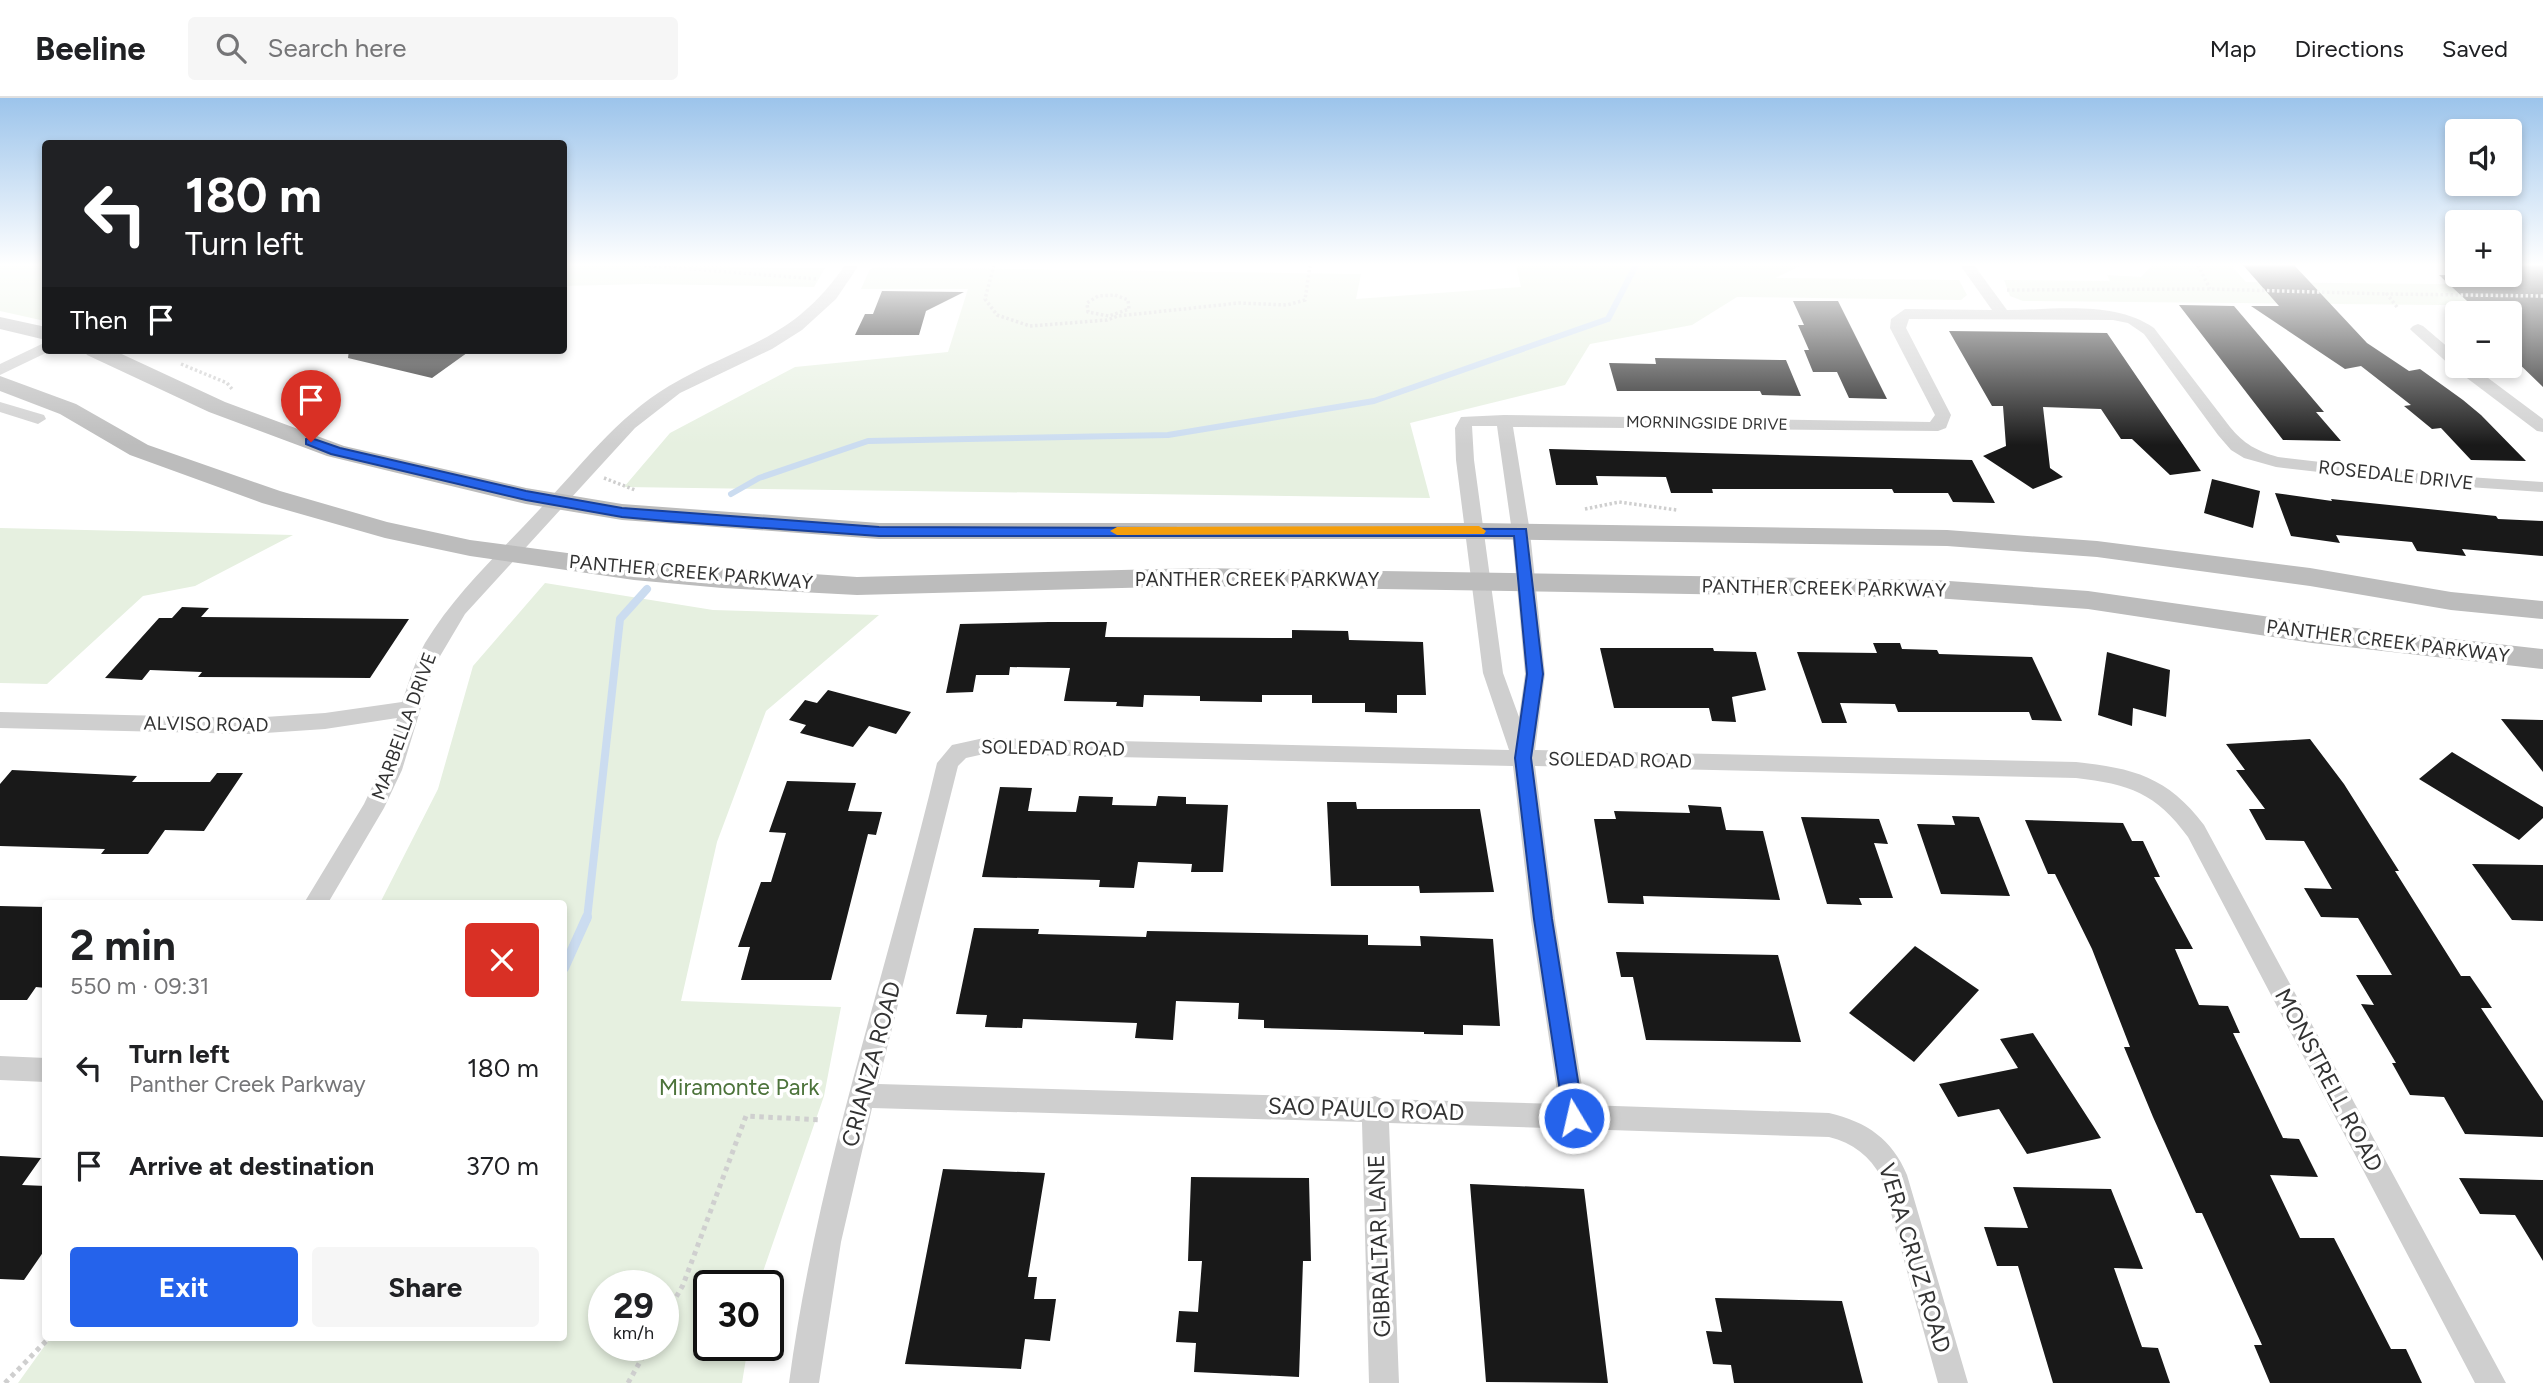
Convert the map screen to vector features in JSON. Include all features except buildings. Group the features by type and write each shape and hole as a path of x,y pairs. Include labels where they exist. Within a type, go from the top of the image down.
{"main road":[{"path":"8,325 42,333"},
{"path":"103,354 217,407 336,451 556,502 666,516 879,531 1476,531 1947,538 2097,549 2310,578 2451,601 2543,610"},
{"name":"PANTHER CREEK PARKWAY","path":"0,383 68,409 139,450 271,496 385,530 584,565 722,579 856,586 1198,577 1935,589 2088,600 2312,633 2543,659"}],"street":[{"name":"MARBELLA DRIVE","path":"318,900 391,771 423,668 447,623 556,502 643,412 692,380 766,346 799,325"},
{"name":"MORNINGSIDE DRIVE","path":"1476,531 1463,428 1467,421 1474,419 1910,428 1940,424 1943,415 1898,325"},
{"name":"ROSEDALE DRIVE","path":"2140,325 2149,331 2237,446 2250,454 2276,463 2411,478 2543,487"},
{"path":"2418,330 2445,353"},
{"path":"0,370 42,349"},
{"path":"2478,378 2543,427"},
{"path":"0,407 37,419"},
{"path":"1504,420 1521,532 1535,674 1523,758"},
{"path":"1476,531 1479,580 1493,673 1523,758 1543,919 1574,1118"},
{"name":"ALVISO ROAD","path":"0,720 249,726 326,721 411,709"},
{"name":"SOLEDAD ROAD","path":"959,751 984,746 2076,770 2122,776 2154,787"},
{"name":"CRIANZA ROAD","path":"804,1383 811,1322 825,1246 862,1096 915,903 948,763 959,751"},
{"name":"MONSTRELL ROAD","path":"2154,787 2178,808 2196,831 2491,1383"},
{"path":"0,1068 42,1070"},
{"name":"SAO PAULO ROAD","path":"862,1096 1375,1108 1574,1118 1829,1125 1854,1132 1867,1140"},
{"name":"GIBRALTAR LANE","path":"1375,1108 1384,1383"},
{"name":"VERA CRUZ ROAD","path":"1867,1140 1880,1150 1894,1175 1953,1383"}],"path":[{"path":"679,1292 746,1116 822,1120"},
{"path":"5,1383 47,1341"},
{"path":"628,1383 640,1361"}],"green space":[{"path":"957,325 1692,325 1590,344 1565,385 1410,423 1430,498 624,487 670,433 795,367 948,352"},
{"path":"0,528 293,535 195,586 143,596 47,684 0,683"},
{"name":"Miramonte Park","path":"545,583 713,610 879,615 766,711 717,842 681,1001 841,1007 824,1096 764,1270 693,1270 693,1361 746,1361 742,1383 18,1383 48,1341 567,1341 567,900 382,900 438,789 473,666"}],"waterway":[{"path":"731,494 759,478 868,441 1168,435 1374,401 1591,325"},
{"path":"587,919 620,619 647,589"},
{"path":"567,961 587,917"}],"slow traffic":[{"path":"1117,531 1479,531"}],"route":[{"path":"311,442 336,451 526,496 622,512 666,516 879,531 1521,532 1535,674 1523,758 1543,919 1574,1118"}]}
